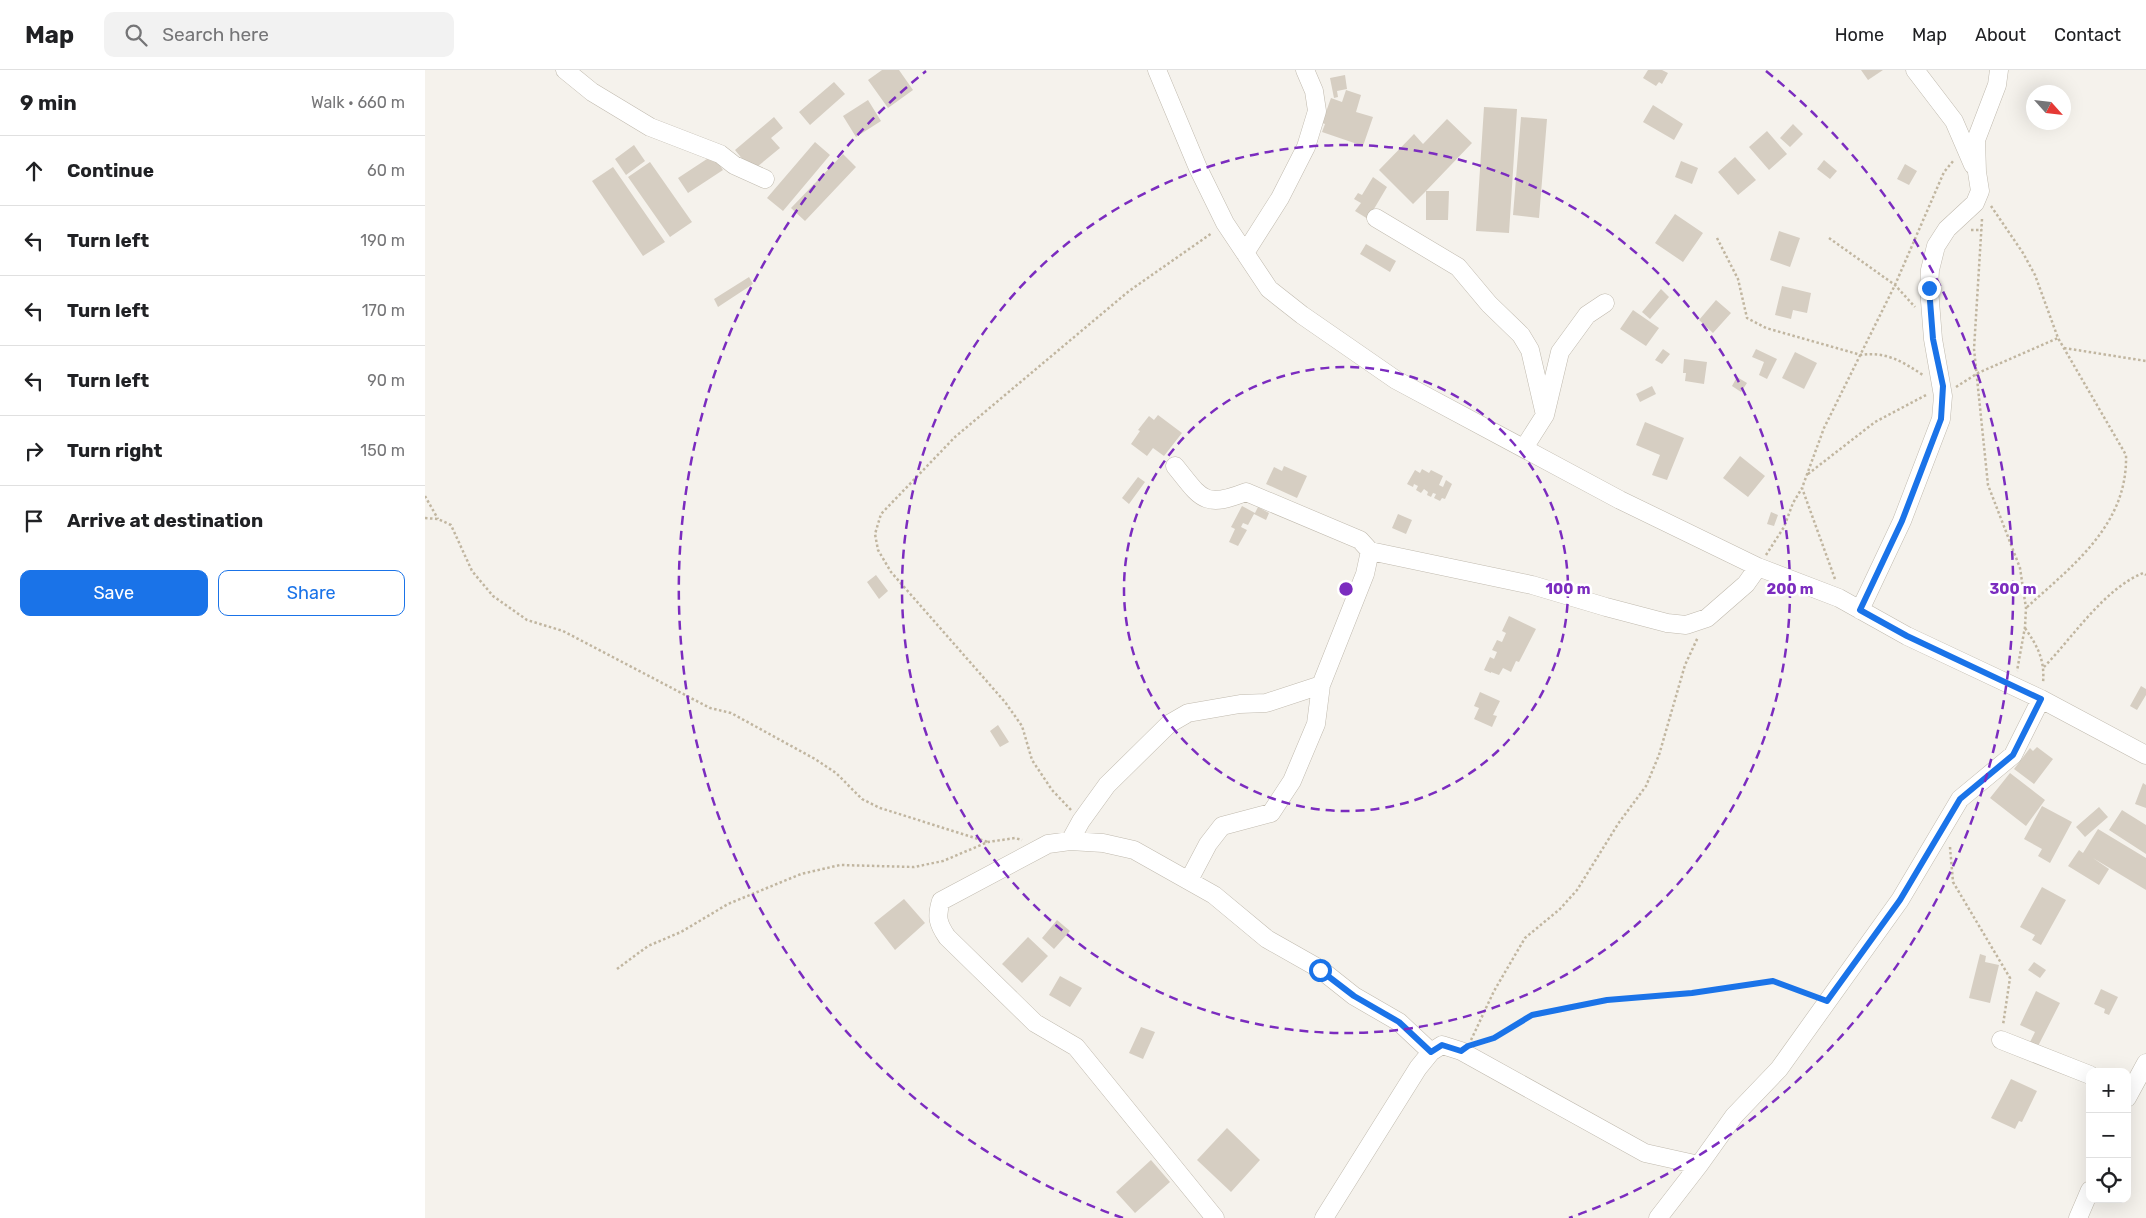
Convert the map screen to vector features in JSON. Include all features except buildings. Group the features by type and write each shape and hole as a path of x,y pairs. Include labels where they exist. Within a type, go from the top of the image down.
{"street":[{"path":"565,70 592,92 650,128 720,154 734,165 765,179"},
{"path":"1157,70 1198,168 1225,223 1269,289 1302,315 1396,380 1620,500 1758,567 1839,598 1907,636 2041,699 2146,755"},
{"path":"1245,253 1280,198 1306,147 1317,111 1314,90 1305,70"},
{"path":"1915,70 1954,121 1977,172"},
{"path":"1860,610 1902,521 1941,419 1943,391 1933,339 1929,288 1930,270 1936,246 1947,230 1975,203 1980,190 1977,172 1976,140 1997,85 1999,70"},
{"path":"1376,218 1458,267 1489,304 1521,335 1530,350 1545,415"},
{"path":"1524,448 1545,415 1560,352 1587,315 1605,303"},
{"path":"1175,466 1197,493 1209,501 1227,500 1246,492 1360,540 1370,551 1532,585 1667,622 1686,625 1707,618 1746,584 1758,567"},
{"path":"1189,880 1208,844 1222,826 1271,814 1292,781 1316,724 1321,685 1365,574 1370,551"},
{"path":"1070,841 1081,821 1107,785 1169,724 1188,713 1240,704 1266,703 1321,685"},
{"path":"1658,1218 1735,1116 1779,1069 1900,900 1960,799 2013,755 2041,699"},
{"path":"1215,1218 1076,1047 1035,1023 947,937 939,925 938,912 941,901 1048,844 1070,841 1103,842 1134,850 1214,895 1267,939 1320,970 1354,996 1399,1022 1431,1052"},
{"path":"2001,1040 2086,1073"},
{"path":"1325,1218 1417,1068 1431,1052 1442,1045 1461,1051 1645,1153 1699,1165"},
{"path":"2131,1086 2146,1063"},
{"path":"2078,1218 2086,1199"}],"path":[{"path":"1758,567 1784,527 1793,502 1802,488 1824,428 1895,285 1944,172 1965,147"},
{"path":"1980,190 2035,275 2058,338 2126,456 2126,473 2118,502 2105,529 2082,557 2026,608"},
{"path":"1980,190 1982,230 1975,349 1988,485 2020,568 2026,608 2025,627 2013,686"},
{"path":"1081,821 1052,790 1032,760 1022,726 1005,702 891,572 878,550 875,534 881,514 955,437 1129,291 1225,223"},
{"path":"1717,238 1738,278 1747,318 1767,328 1861,355 1873,353 1891,356 1943,391"},
{"path":"1829,238 1895,285 1915,307 1919,315"},
{"path":"1807,474 1875,422 1978,373 2058,338"},
{"path":"2064,348 2146,361"},
{"path":"1802,488 1833,571 1839,598"},
{"path":"425,496 438,520"},
{"path":"425,518 451,525 472,571 493,596 527,620 563,631 710,708 731,713 815,759 836,773 862,799 879,808 988,842"},
{"path":"2045,667 2105,600 2130,579 2143,574 2146,575"},
{"path":"1707,618 1685,665 1659,755 1646,786 1617,824 1577,890 1560,909 1525,938 1494,992 1468,1046 1494,1038 1532,1015 1607,1000 1692,993 1773,981 1827,1001"},
{"path":"2025,627 2034,640 2045,667 2041,699"},
{"path":"1945,823 1953,882 2010,978 2001,1040"},
{"path":"617,969 648,946 681,932 728,904 801,874 840,865 914,866 943,862 988,842 1015,838 1023,840"}],"route":[{"path":"1320,970 1354,996 1399,1022 1431,1052 1442,1045 1461,1051 1468,1046 1494,1038 1532,1015 1607,1000 1692,993 1773,981 1827,1001 1900,900 1960,799 2013,755 2041,699 1907,636 1860,610 1902,521 1941,419 1943,386 1933,339 1929,288"}]}
